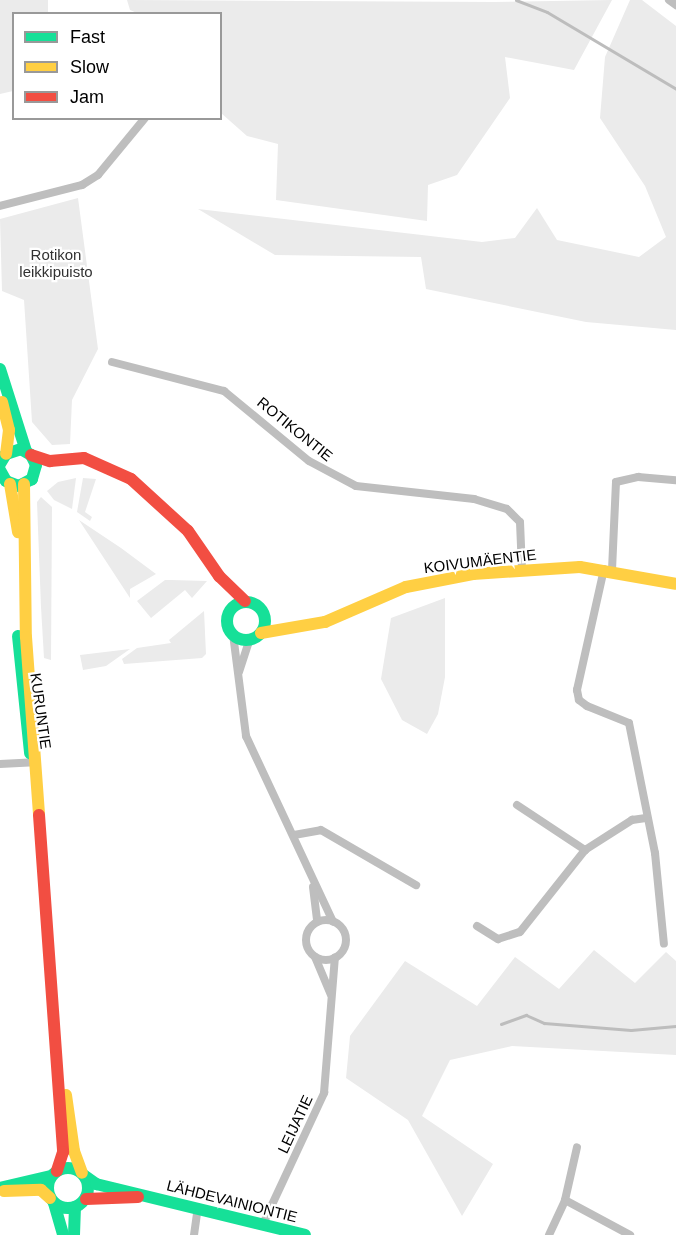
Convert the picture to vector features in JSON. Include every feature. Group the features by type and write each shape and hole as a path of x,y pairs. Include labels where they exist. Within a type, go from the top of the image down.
{"main road":[{"path":"0,369 29,453 36,465 34,475"},
{"path":"0,388 9,430 1,465 10,484 24,484 34,475 65,466 105,465"},
{"path":"1,465 29,453 50,461 84,458 105,465 131,479 167,510 219,576 245,602 260,608 265,617 294,627"},
{"name":"KURUNTIE","path":"10,484 19,544 20,677 25,727 34,762"},
{"name":"KURUNTIE","path":"24,484 26,637 35,724 34,762 57,1037 63,1152 54,1173"},
{"name":"KOIVUMÄENTIE","path":"255,636 351,613 406,587 522,569 608,570 676,584"},
{"path":"219,576 232,608"},
{"path":"245,602 232,608 227,619 233,634 255,636 265,617"},
{"name":"KURUNTIE","path":"57,1037 74,1151 84,1175"},
{"path":"70,1167 84,1175 88,1187 86,1198 75,1207 64,1208 41,1190 0,1190 70,1167"},
{"path":"54,1173 52,1200 63,1235"},
{"name":"LÄHDEVAINIONTIE","path":"84,1175 96,1184 198,1207 305,1235"},
{"name":"LÄHDEVAINIONTIE","path":"86,1198 151,1197"},
{"path":"74,1235 75,1207"}],"street":[{"path":"669,0 676,5"},
{"path":"0,206 82,185 98,175 143,120"},
{"name":"ROTIKONTIE","path":"112,362 224,390 309,461 356,486 474,499 507,509 520,522 522,569"},
{"path":"664,944 663,908 629,723 586,706 579,700 577,690 608,570 616,482 638,477 676,480"},
{"name":"LEIJATIE","path":"233,634 246,735 294,835 311,878 333,922 340,926 346,942 335,957 324,1094 263,1224"},
{"name":"LEIJATIE","path":"238,676 255,636"},
{"path":"0,764 34,762"},
{"path":"517,806 585,850"},
{"path":"477,926 498,939 520,932 585,850 632,820 646,818"},
{"path":"294,835 311,829 327,832 416,885"},
{"name":"LEIJATIE","path":"311,878 317,922 310,927 306,943 331,995"},
{"path":"317,922 333,922"},
{"path":"314,957 335,957"},
{"path":"549,1235 565,1200 577,1147"},
{"path":"565,1200 630,1235"},
{"path":"194,1235 198,1207"}],"green space":[{"path":"0,0 48,0 48,12 12,12 12,91 0,94"},
{"path":"127,0 494,2 612,0 574,70 505,57 510,98 457,175 428,185 427,221 276,200 278,144 247,136 222,114 222,12 135,12 130,10"},
{"path":"630,0 642,0 676,26 676,330 586,322 426,289 421,257 275,255 198,209 482,242 515,238 537,208 557,240 639,257 666,237 645,186 600,118 605,57"},
{"name":"Rotikon leikkipuisto","path":"78,198 98,349 72,400 70,444 52,445 32,422 24,300 2,291 0,219"},
{"path":"76,478 72,509 54,500 47,491 58,482"},
{"path":"83,478 96,479 85,512 92,517 90,521 77,512"},
{"path":"41,497 52,507 51,660 44,658 37,502"},
{"path":"79,520 156,574 130,589 130,598"},
{"path":"165,580 207,581 192,598 185,590 151,618 137,601"},
{"path":"445,598 445,677 438,714 427,734 402,720 381,679 391,618"},
{"path":"204,611 206,654 202,658 124,664 122,659 137,648 171,643 169,640"},
{"path":"130,649 106,666 83,670 80,655"},
{"path":"594,950 635,983 666,952 676,961 676,1055 512,1046 450,1060 422,1116 493,1164 462,1216 408,1120 346,1078 350,1036 405,961 477,1006 515,957 559,989"}],"waterway":[{"path":"516,0 547,12 676,89"},
{"path":"501,1024 526,1015 544,1023 631,1030 676,1026"}],"traffic: fast":[{"path":"0,369 26,451"},
{"path":"0,464 6,454 21,449 31,455 36,465 32,479 19,486 6,481 0,470"},
{"path":"246,602 259,608 265,621 259,634 246,640 233,634 227,621 233,608 246,602"},
{"path":"18,636 30,753"},
{"path":"68,1168 76,1169 82,1174 87,1180 88,1188 87,1196 82,1202 76,1207 68,1208 60,1207 54,1202 49,1196 48,1188 49,1180 54,1174 60,1169 68,1168"},
{"path":"0,1188 51,1176"},
{"path":"85,1176 96,1184 305,1235"},
{"path":"54,1203 63,1235"},
{"path":"74,1235 75,1207"}],"traffic: slow":[{"path":"2,402 9,430 6,454"},
{"path":"10,484 18,532"},
{"path":"24,484 26,637 39,815"},
{"path":"261,633 325,622 406,587 473,574 580,567 676,584"},
{"path":"66,1095 74,1151 82,1173"},
{"path":"4,1191 41,1190 50,1198"}],"traffic: jam":[{"path":"31,455 50,461 84,458 131,479 188,531 219,576 245,601"},
{"path":"39,815 63,1152 57,1171"},
{"path":"86,1199 138,1197"}]}
